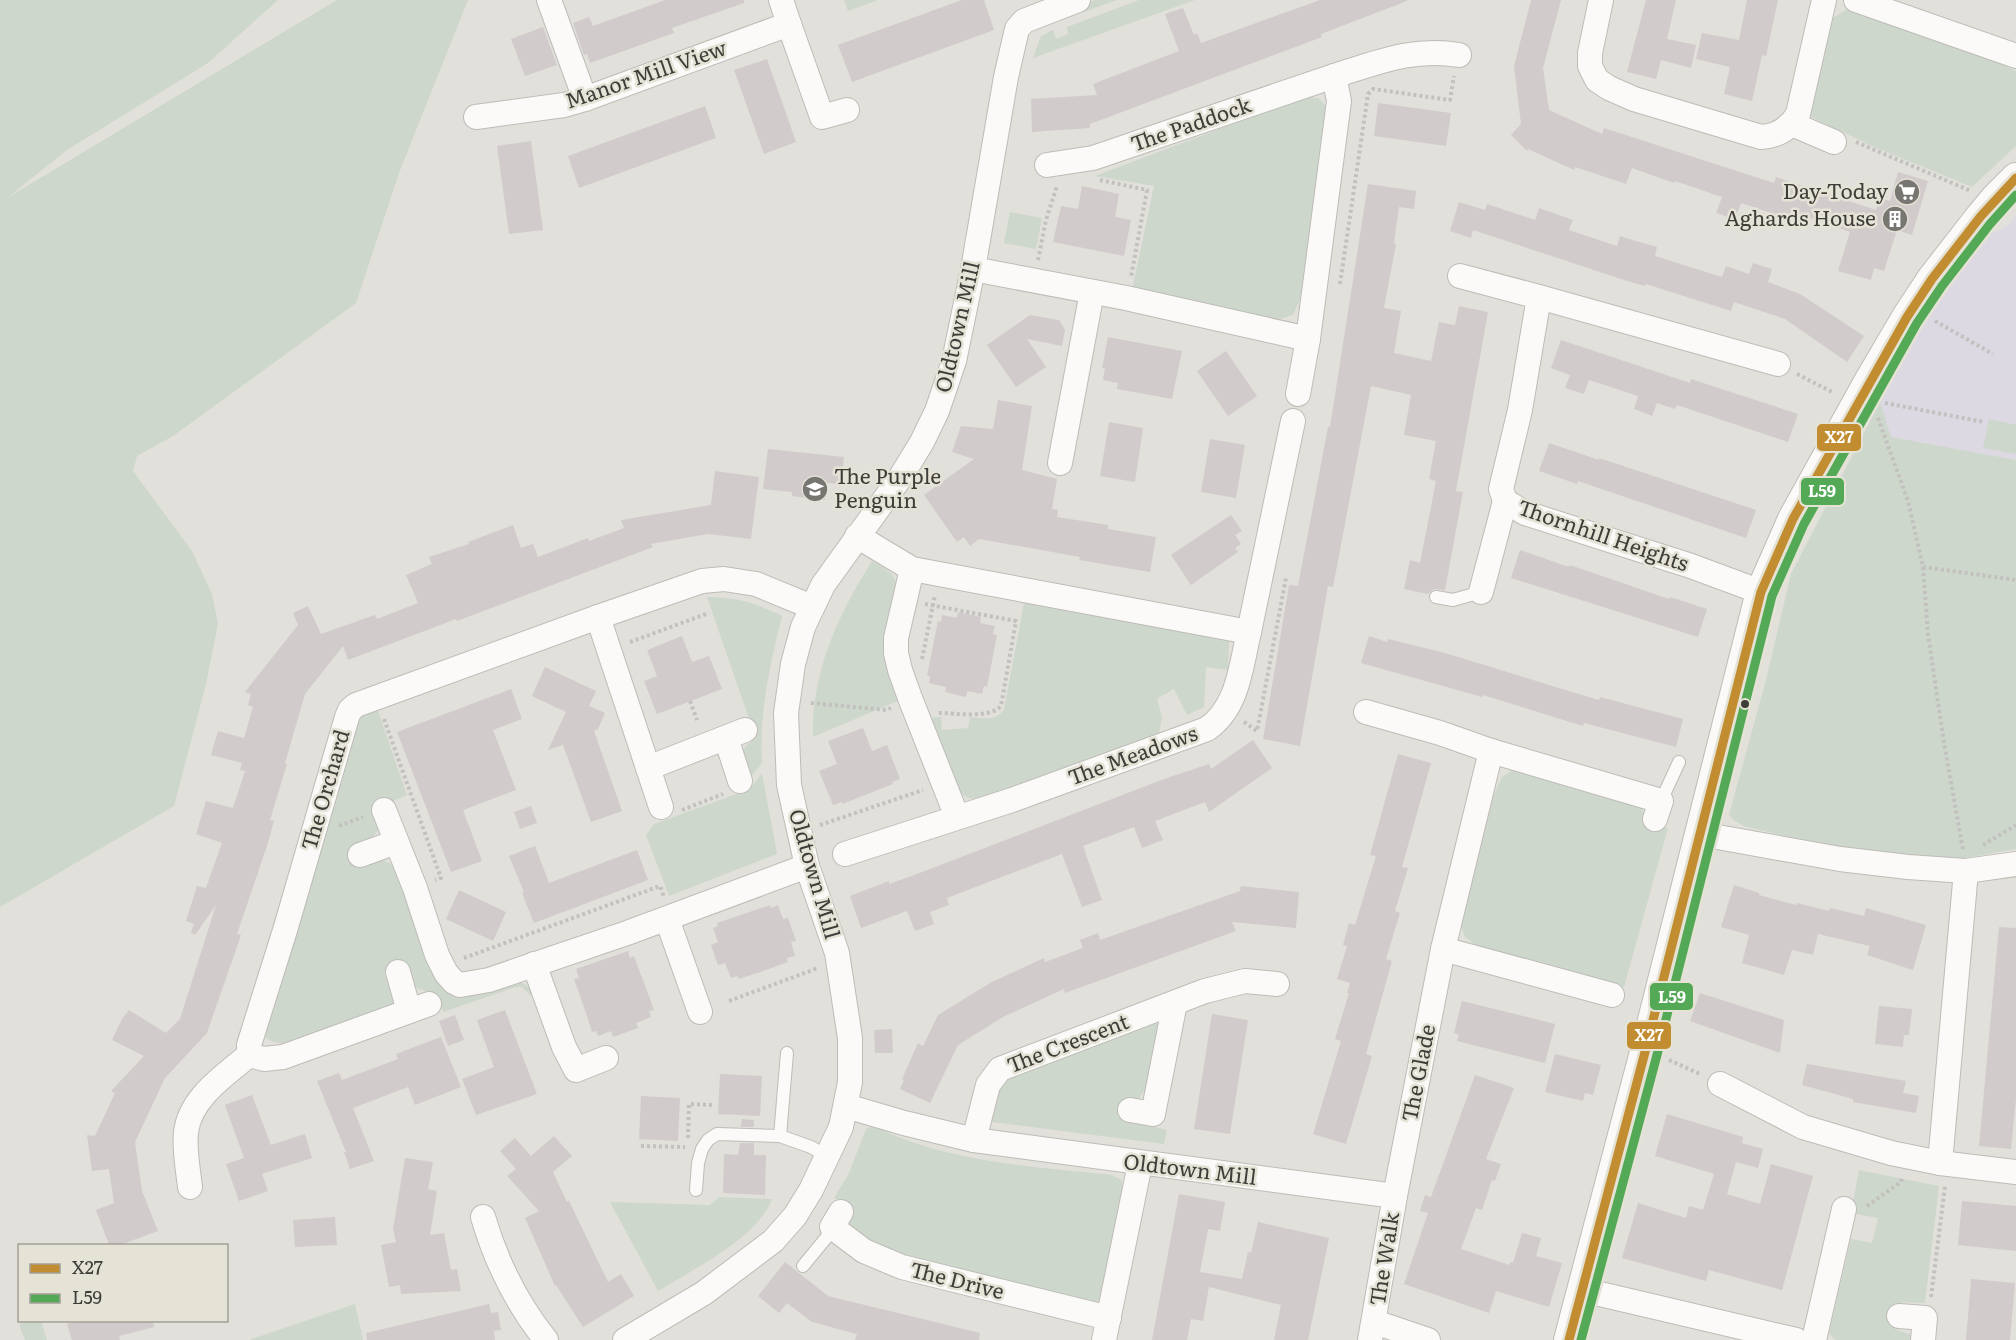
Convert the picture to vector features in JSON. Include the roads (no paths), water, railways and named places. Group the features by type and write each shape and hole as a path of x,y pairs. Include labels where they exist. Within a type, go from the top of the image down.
{"street":[{"path":"549,0 585,99"},
{"path":"781,0 822,117 847,111"},
{"path":"1021,10 1078,0"},
{"path":"1601,0 1590,53 1590,66 1597,80 1634,99 1761,137 1772,136 1792,124 1798,114 1824,0"},
{"path":"1856,0 2016,56"},
{"name":"Oldtown Mill","path":"625,1340 704,1293 773,1241 800,1208 828,1157 841,1127 850,1082 850,1049 845,994 832,936 807,866 789,784 786,713 790,680 796,647 812,607 829,577 900,478 922,442 937,411 954,361 1013,40 1021,10"},
{"name":"Manor Mill View","path":"476,117 564,105 585,99 789,24"},
{"name":"The Paddock","path":"1053,174 1093,158 1334,76 1406,55 1437,51 1458,55"},
{"path":"1298,394 1308,339 1339,101 1334,76"},
{"path":"1792,124 1842,141"},
{"path":"1569,1340 1645,1053 1761,592 1793,519 1907,317 1932,279 1995,198 2016,178"},
{"path":"972,269 1126,298 1308,339"},
{"path":"1460,276 1778,364"},
{"path":"1060,463 1092,292"},
{"name":"Thornhill Heights","path":"1539,297 1520,410 1501,489 1505,501 1525,513 1691,566 1761,592"},
{"name":"The Meadows","path":"845,854 1057,784 1207,729 1216,722 1233,695 1249,632 1293,421"},
{"path":"1481,592 1505,501"},
{"path":"857,536 912,569 1249,632"},
{"path":"912,569 896,638 896,653 910,698 957,817"},
{"name":"The Orchard","path":"249,1055 249,1045 347,717 356,705 598,617 714,579 756,584 812,607"},
{"path":"598,617 662,807"},
{"path":"1366,711 1440,733 1658,810"},
{"path":"648,768 736,734 740,781"},
{"name":"The Glade","path":"1395,1196 1443,949 1491,751"},
{"path":"384,810 415,888 437,955 446,974 454,982 466,986 669,918 807,866"},
{"path":"1701,834 1840,859 1908,867 2016,864"},
{"path":"360,855 396,842"},
{"path":"1944,1164 1965,864"},
{"path":"669,918 700,1012"},
{"path":"1443,949 1612,995"},
{"path":"534,964 564,1047 576,1070 606,1058"},
{"path":"190,1187 185,1144 186,1129 193,1110 204,1095 249,1055 264,1059 283,1057 419,1008 398,972"},
{"name":"The Crescent","path":"974,1140 988,1085 1000,1069 1205,991 1245,981 1277,984"},
{"path":"1130,1110 1153,1114 1174,1003"},
{"path":"1720,1084 1803,1127 1906,1156 1944,1164 2016,1172"},
{"name":"Oldtown Mill","path":"846,1106 974,1140 1140,1164 1164,1165 1395,1196"},
{"name":"The Drive","path":"837,1220 864,1251 902,1267 1107,1329 1140,1164"},
{"name":"The Walk","path":"1395,1196 1372,1331 1428,1340"},
{"path":"1814,1340 1844,1209"},
{"path":"483,1217 492,1246 521,1305 546,1340"},
{"path":"1583,1290 1796,1340"},
{"path":"1899,1316 1925,1318 1923,1340"}],"lane":[{"path":"1436,597 1453,600 1481,592"},
{"path":"1658,810 1679,762"},
{"path":"780,1136 787,1053"},
{"path":"696,1190 698,1162 702,1149 708,1140 717,1134 780,1136 811,1147 828,1157"},
{"path":"804,1266 837,1220"}],"place":[{"name":"Day-Today","path":"1907,192"},
{"name":"Aghards House","path":"1895,219"},
{"name":"The Purple Penguin","path":"815,489"}]}
